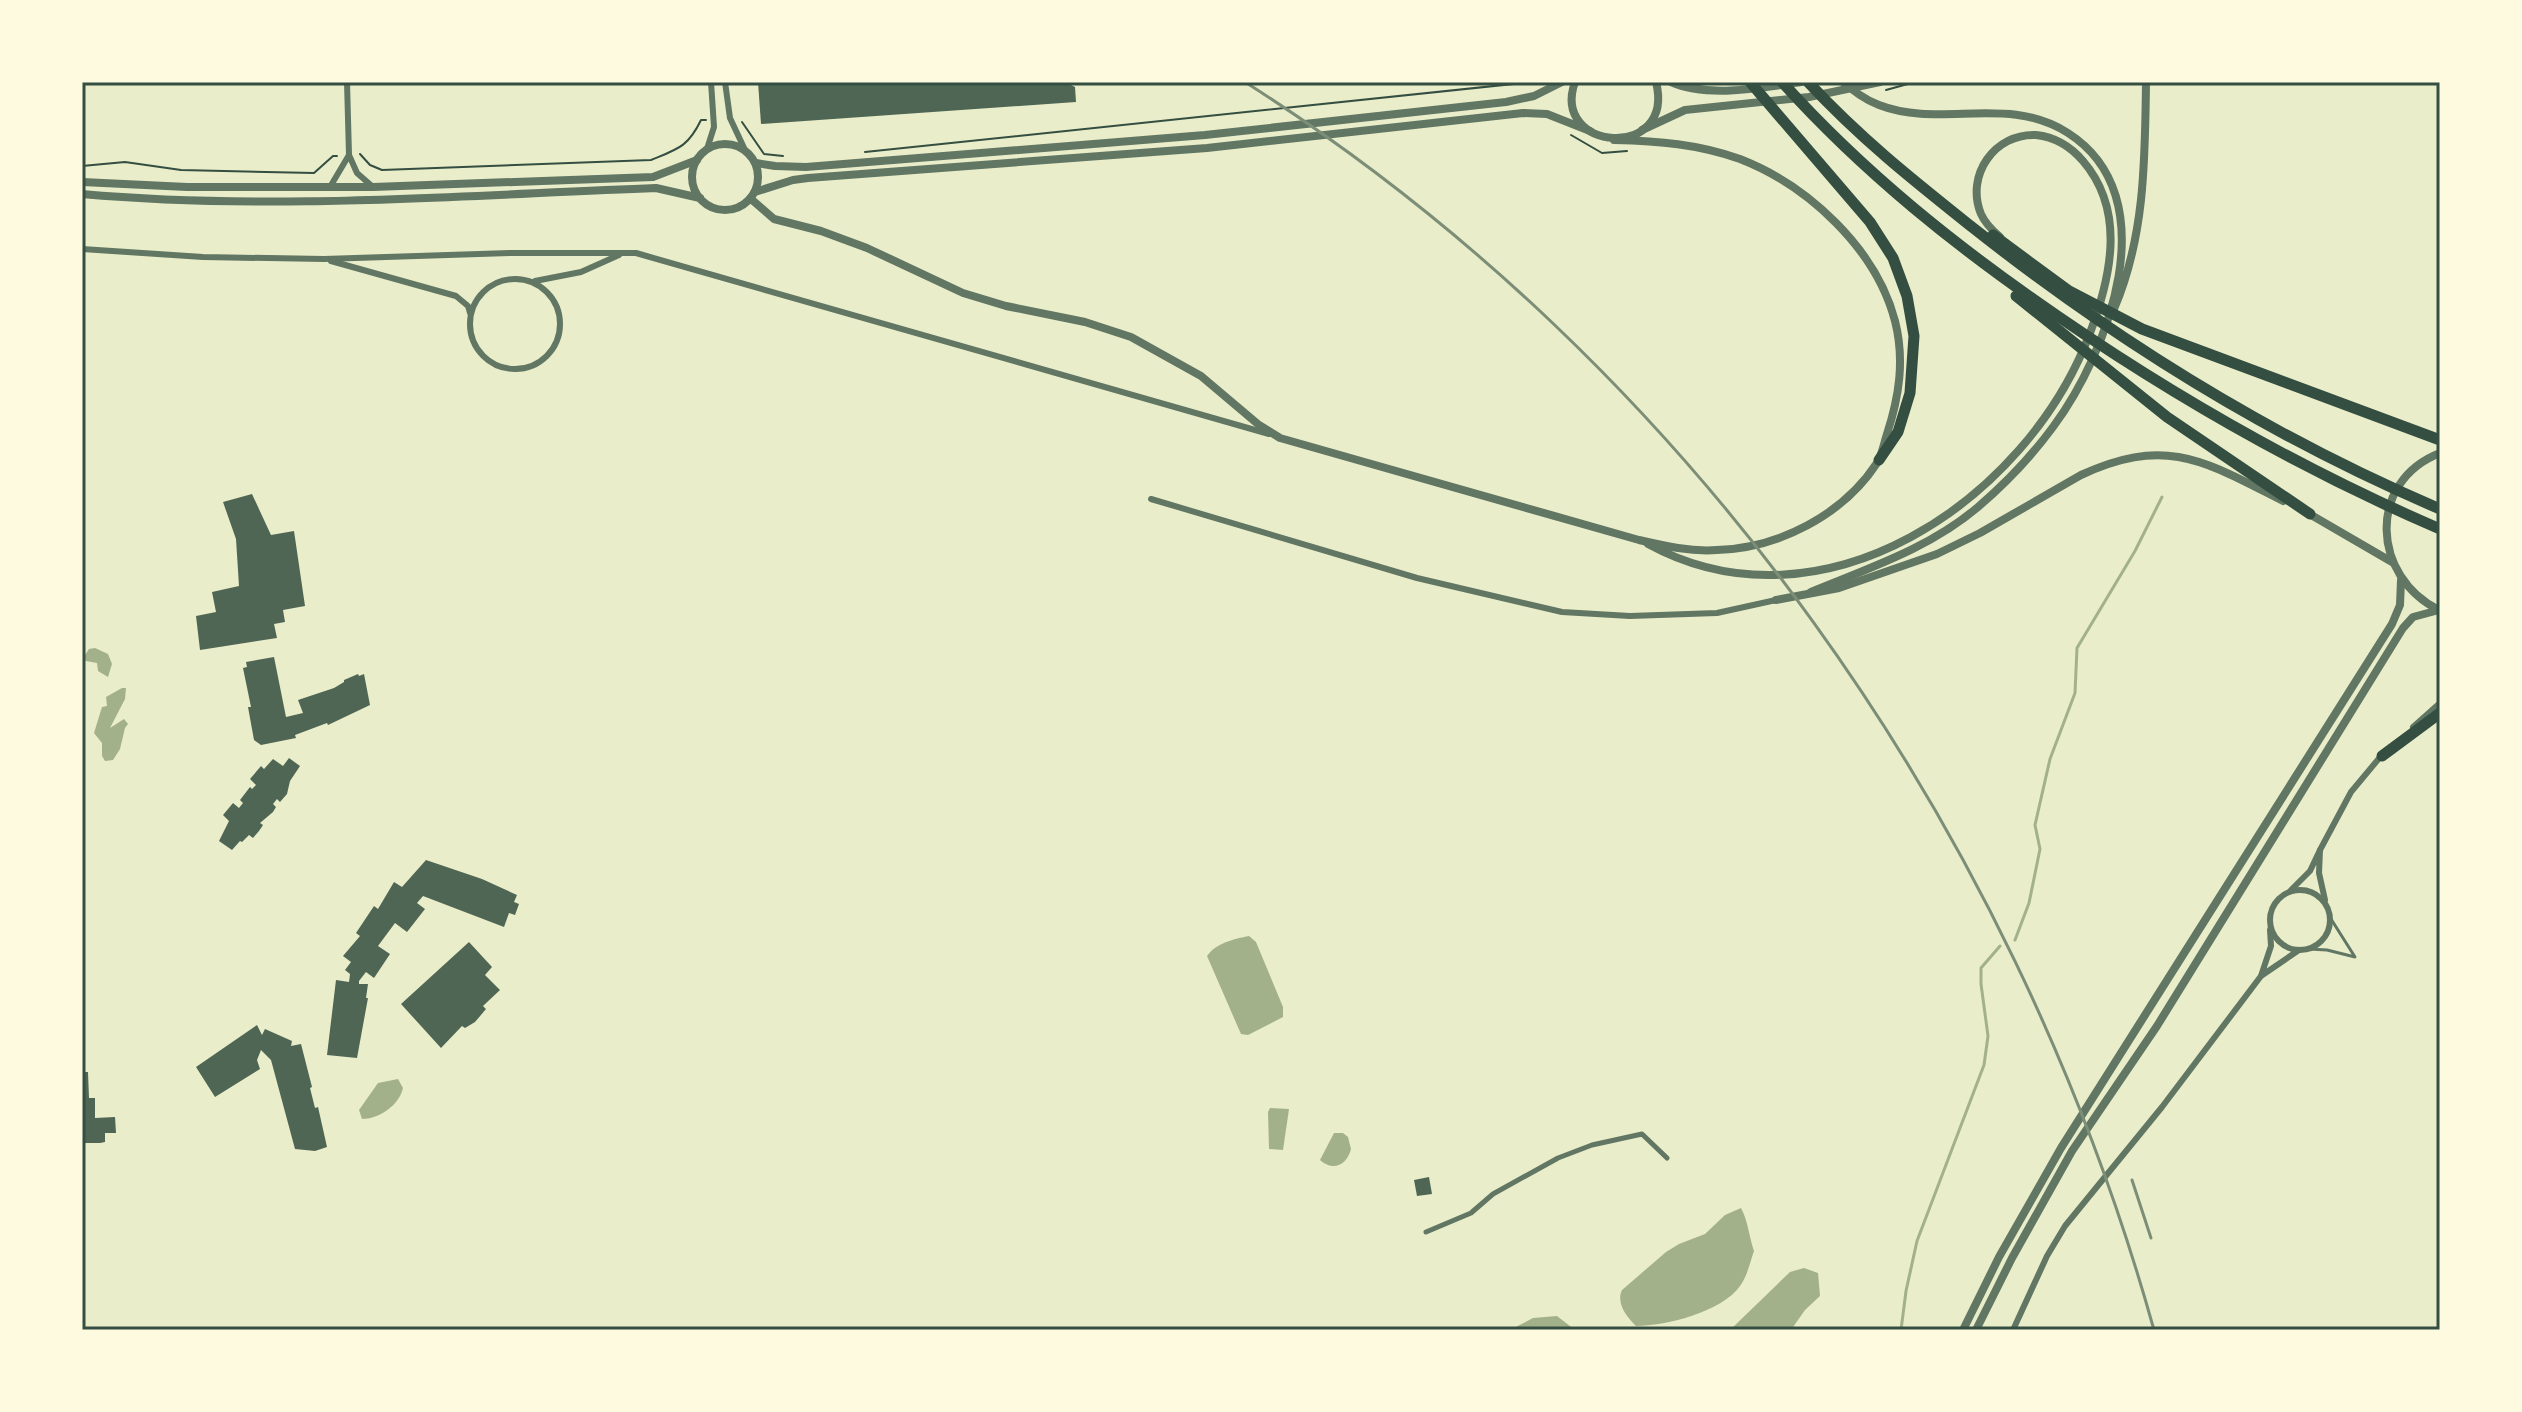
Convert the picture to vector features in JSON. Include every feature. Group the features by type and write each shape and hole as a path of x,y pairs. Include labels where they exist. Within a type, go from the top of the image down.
{"highway":[{"path":"1750,82 1870,222 1888,249 1903,284 1914,336 1913,375 1898,432 1879,460"},
{"path":"1782,82 1833,136 1901,199 1994,272 2125,361 2224,422 2349,488 2440,529"},
{"path":"1808,82 1884,157 2087,313 2216,396 2317,452 2440,509"},
{"path":"1971,226 1985,228 2089,303 2142,329 2440,440"},
{"path":"1994,272 2011,292 2141,397 2310,514"},
{"path":"2382,756 2440,713"}],"street":[{"path":"347,82 349,155 357,173 373,187"},
{"path":"82,249 203,257 324,259 510,253 636,253 1639,540 1699,550 1735,549 1771,540 1805,526 1842,502 1879,460 1899,390 1899,348 1890,306 1873,273 1850,240 1802,194 1756,167 1719,152 1686,145 1614,140 1536,112 1305,138 808,178 793,180 753,196 740,208 723,211 708,206 700,198 692,177 697,160 707,149 714,127 711,82"},
{"path":"725,82 730,118 745,150 756,163 759,175 753,196"},
{"path":"756,163 806,167 1291,126 1520,100 1562,82"},
{"path":"1575,82 1572,100 1575,112 1590,131"},
{"path":"1642,130 1658,105 1656,82"},
{"path":"1671,82 1701,90 1801,82"},
{"path":"1843,82 1867,99 1893,109 1929,113 2016,113 2048,122 2081,142 2110,180 2120,205 2123,244 2118,291"},
{"path":"1811,592 1910,550 1950,528 2008,479 2055,425 2101,339 2134,243 2142,192 2146,82"},
{"path":"1614,140 1634,136 1685,110 1809,97 1878,86"},
{"path":"1639,540 1673,558 1723,571 1797,573 1843,565 1884,550 1922,531 1968,499 1999,472 2036,431 2071,374 2091,331 2105,284 2112,232 2105,199 2084,162 2071,149 2054,139 2037,135 2010,140 1989,156 1981,170 1977,189 1981,216 2009,246"},
{"path":"707,149 726,144 745,150"},
{"path":"330,187 349,155"},
{"path":"82,182 187,187 373,187 653,177 697,160"},
{"path":"82,194 185,200 328,200 656,188 700,198"},
{"path":"753,196 774,219 821,231 867,248 963,293 1006,306 1085,322 1131,337 1201,376 1259,425 1280,438"},
{"path":"470,317 483,292 494,283 521,278 541,281 581,272 622,253"},
{"path":"324,259 456,296 468,306 470,331 475,345 492,363 511,369 524,369 546,358 559,337 559,311 554,299 545,289 521,278"},
{"path":"2440,453 2417,466 2399,487 2387,525 2392,562 2401,580 2418,597 2440,610"},
{"path":"1151,499 1417,578 1562,612 1630,616 1717,613 1839,588 1937,554 2081,475 2117,461 2170,456 2217,466 2310,514 2392,562"},
{"path":"1963,1330 1999,1257 2061,1148 2392,624 2400,605 2401,580"},
{"path":"1976,1330 2072,1151 2173,1001 2403,628 2413,617 2440,610"},
{"path":"2261,976 2271,946 2270,923 2274,904 2310,871 2351,792 2382,756 2440,703"},
{"path":"2270,923 2279,942 2299,950 2309,949 2327,934 2331,919 2319,873 2320,850"},
{"path":"2289,892 2309,891 2326,903"},
{"path":"2013,1330 2047,1256 2065,1226 2162,1107 2261,976 2299,950"},
{"path":"1426,1232 1471,1213 1493,1194 1531,1172 1592,1145 1642,1134 1667,1158"}],"lane":[{"path":"2309,949 2355,957 2331,919"}],"path":[{"path":"865,152 1532,82"},
{"path":"1878,86 1915,82"},
{"path":"739,117 764,154 790,157"},
{"path":"82,166 125,162 181,170 314,173 333,156 361,154 370,165 382,170 651,160 676,150 692,138 701,120"}],"shaded area":[{"path":"95,648 108,654 112,664 108,677 98,671 97,663 83,658 89,649"},
{"path":"126,688 125,699 110,728 124,719 128,724 120,749 113,760 105,761 102,743 94,733 102,707 107,706 106,697"},
{"path":"1249,936 1256,942 1283,1007 1283,1017 1248,1035 1241,1034 1207,956 1220,945"},
{"path":"398,1079 403,1088 392,1106 381,1114 362,1119 359,1110 378,1083"},
{"path":"1270,1108 1289,1109 1283,1150 1269,1149"},
{"path":"1334,1133 1343,1133 1348,1137 1351,1149 1343,1163 1330,1166 1320,1160"},
{"path":"1741,1208 1754,1251 1740,1286 1732,1295 1692,1316 1636,1326 1621,1304 1622,1290 1666,1252 1705,1234 1725,1215"},
{"path":"1804,1268 1818,1273 1820,1296 1791,1330 1730,1330 1790,1272"},
{"path":"1557,1316 1575,1330 1510,1330 1533,1318"}],"building":[{"path":"758,82 1065,82 1075,87 1076,102 761,124"},
{"path":"252,494 271,535 294,531 305,606 283,610 285,622 274,624 277,638 200,650 196,616 216,612 212,592 239,586 236,539 223,502"},
{"path":"274,657 286,717 303,713 298,700 334,688 358,674 364,674 370,705 328,725 295,735 296,738 261,745 254,740 243,668 247,667 246,662"},
{"path":"289,758 300,766 290,781 287,794 280,802 277,799 273,804 276,807 260,823 263,825 259,831 253,838 249,835 240,841 232,850 219,841 229,821 223,815 233,803 239,808 243,803 240,800 250,787 252,789 256,785 250,779 261,766 264,769 273,759 283,766"},
{"path":"426,860 517,895 514,902 519,904 515,915 509,913 504,927 423,896 417,903 425,909 407,932 395,923 378,946 390,954 374,978 366,972 359,981 359,984 368,984 368,998 357,1058 327,1055 336,980 349,982 350,974 345,970 351,962 343,956 360,936 356,933 374,906 378,909 394,882 402,887"},
{"path":"469,942 492,967 485,975 500,990 483,1006 486,1009 475,1022 465,1028 462,1026 441,1048 401,1004"},
{"path":"257,1025 262,1035 265,1029 292,1041 291,1046 301,1044 327,1147 315,1151 295,1149 271,1060 261,1050 257,1060 260,1069 215,1097 196,1067"},
{"path":"82,1072 88,1072 89,1098 95,1098 95,1118 115,1117 116,1133 105,1133 105,1142 84,1143"},
{"path":"1429,1177 1432,1194 1417,1196 1414,1180"}],"waterway":[{"path":"2015,940 2029,903 2040,849 2035,825 2050,759 2075,693 2077,648 2135,551 2162,497"},
{"path":"1901,1330 1917,1241 1984,1065 1988,1036 1981,968 2000,946"}],"railway":[{"path":"1245,82 1406,196 1555,325 1691,468 1814,622 1922,787 2015,961 2093,1143 2154,1330"},
{"path":"2132,1180 2151,1238"}]}
